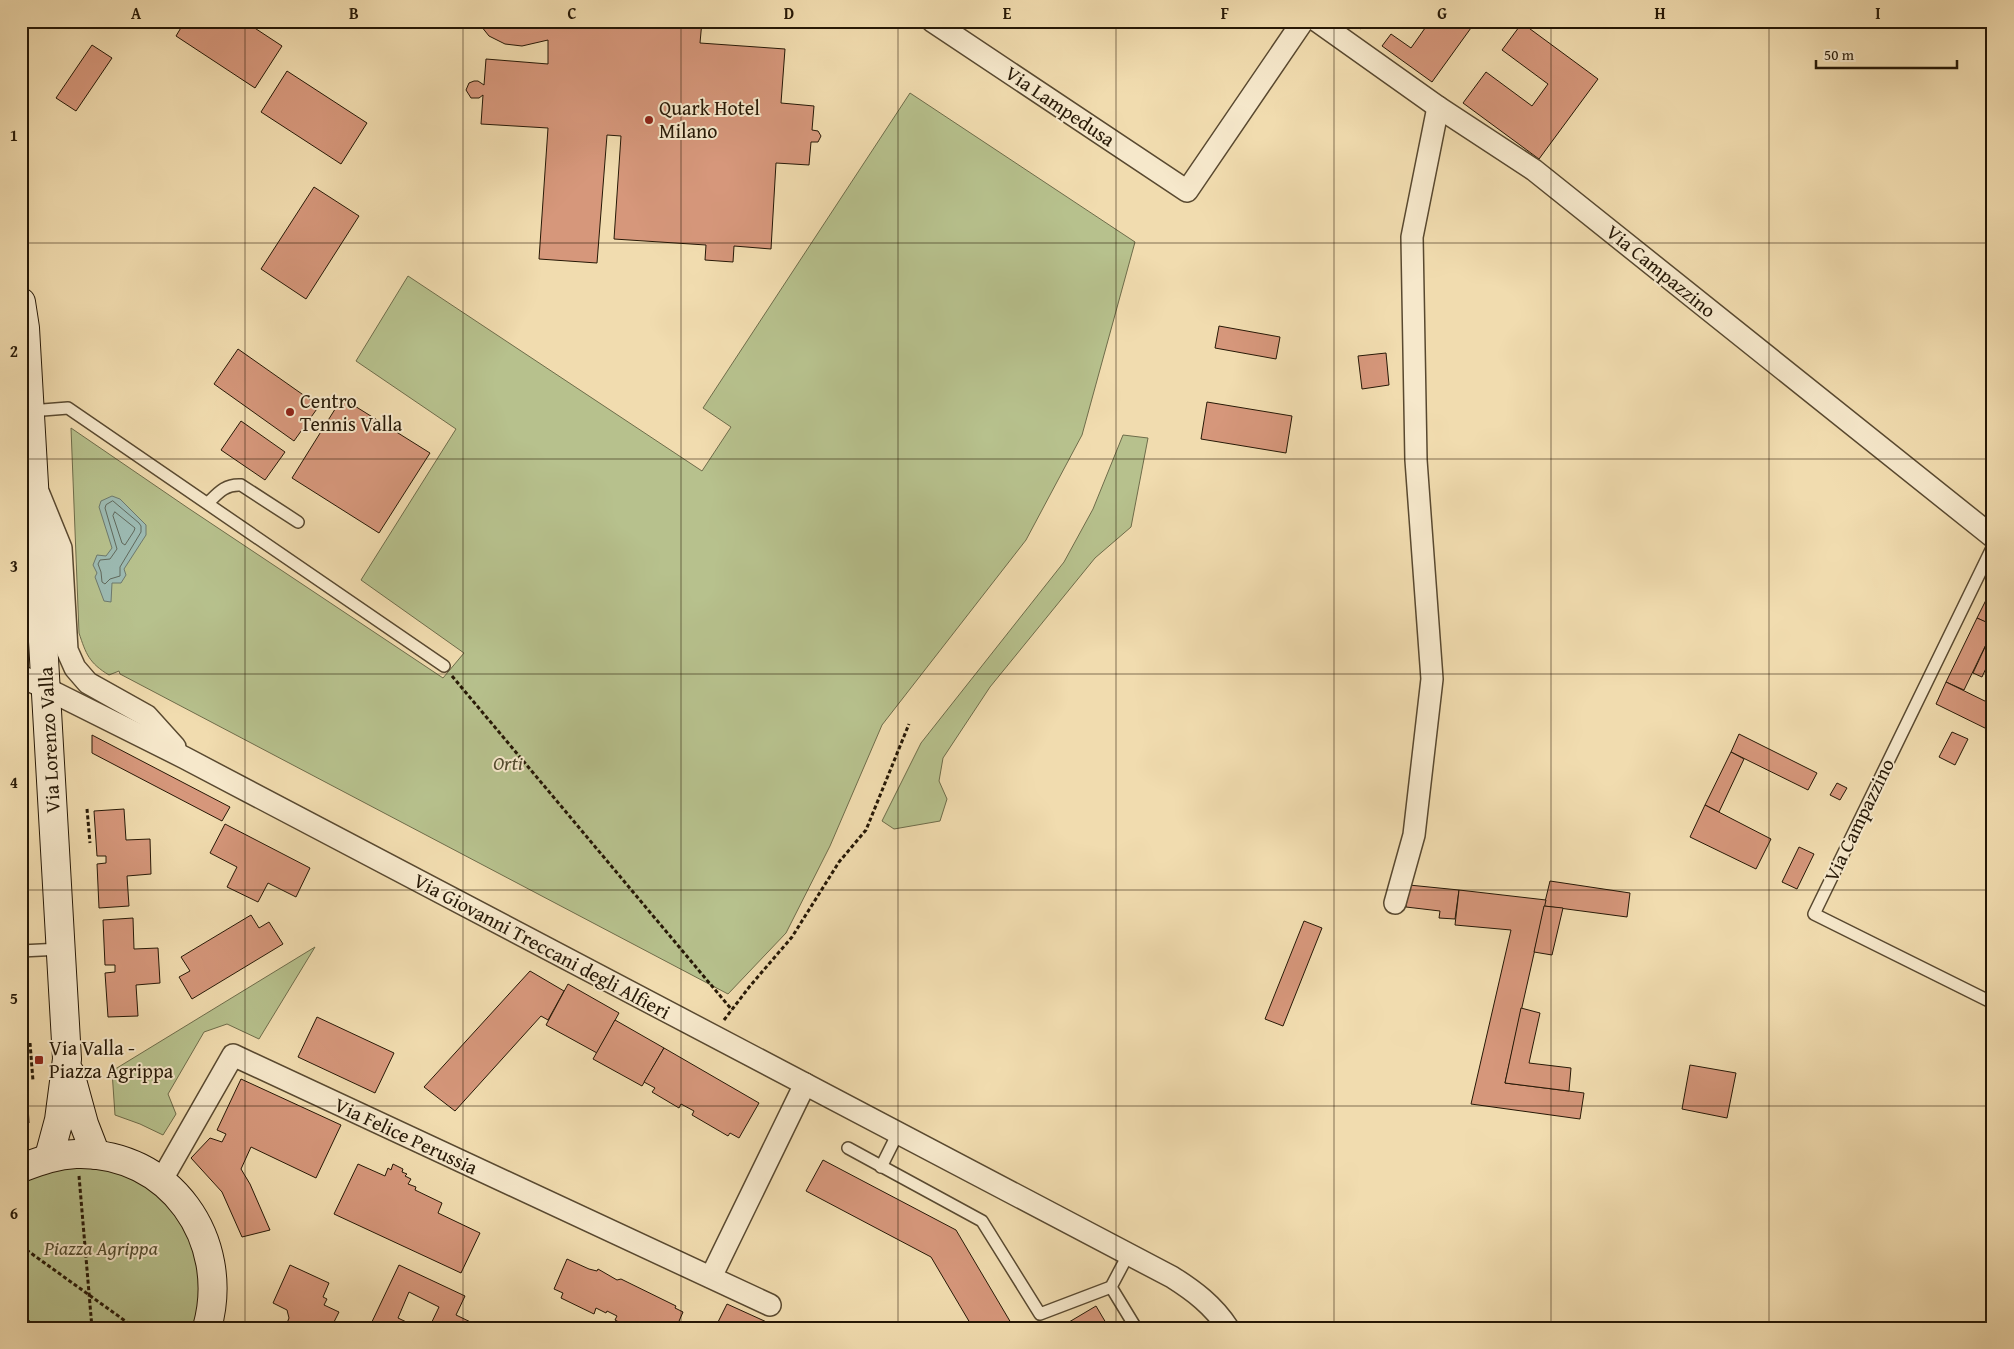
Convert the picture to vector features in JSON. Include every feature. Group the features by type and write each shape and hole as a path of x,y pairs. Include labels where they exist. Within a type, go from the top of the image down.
{"main road":[{"name":"Via Lorenzo Valla","path":"21,302 25,328 67,1059 59,1120 49,1157"},
{"name":"Via Lorenzo Valla","path":"67,1059 84,1124 96,1155"},
{"path":"21,1168 49,1157 76,1154 96,1155 139,1167 161,1181 189,1210 207,1247 211,1263 213,1296 207,1328"}],"street":[{"name":"Via Lampedusa","path":"932,21 1187,191 1303,21"},
{"name":"Via Campazzino","path":"1317,21 1438,107 1534,170 1993,537"},
{"path":"1395,903 1414,835 1432,679 1416,460 1412,237 1438,107"},
{"name":"Via Giovanni Treccani degli Alfieri","path":"34,481 61,548 66,640 70,660 88,683 146,716 185,758"},
{"name":"Via Giovanni Treccani degli Alfieri","path":"21,676 185,758 1129,1253 1200,1295 1228,1328"},
{"name":"Via Felice Perussia","path":"161,1181 233,1055 770,1305"},
{"path":"711,1277 805,1084"}],"lane":[{"path":"30,411 68,408 444,666"},
{"path":"208,503 220,490 230,484 241,485 298,522"},
{"name":"Via Campazzino","path":"1993,546 1814,914 1993,1003"},
{"path":"21,951 61,949"},
{"path":"881,1167 898,1133"},
{"path":"848,1148 982,1221 1040,1314 1111,1287 1129,1253"},
{"path":"1111,1287 1136,1328"}],"path":[{"path":"444,666 732,1010"},
{"path":"724,1020 792,936 839,862 866,830 909,724"},
{"path":"87,810 90,843"},
{"path":"30,1043 33,1081"},
{"path":"78,1175 87,1293 92,1328"},
{"path":"21,1246 135,1328"}],"green space":[{"name":"Orti","path":"910,93 1135,242 1082,435 1026,540 882,725 830,846 786,933 728,994 120,674 119,671 109,675 89,657 79,633 71,428 443,678 464,653 361,580 456,429 356,361 408,276 702,471 731,427 703,408"},
{"path":"1123,435 1148,438 1131,527 1095,558 990,687 943,758 939,781 947,799 940,821 894,829 882,821 921,743 1064,562 1093,509"},
{"path":"315,947 259,1039 227,1024 204,1032 168,1094 176,1114 163,1135 115,1115 112,1071"},
{"name":"Piazza Agrippa","path":"69,1165 108,1167 144,1181 175,1207 195,1240 204,1278 197,1328 21,1328 21,1181"}],"water":[{"path":"112,496 120,499 146,525 146,535 124,569 126,575 121,583 112,583 111,602 104,601 95,577 97,573 93,565 97,555 106,556 112,548 99,507 101,501"}],"building":[{"path":"185,21 244,21 282,46 255,88 176,36"},
{"path":"477,21 702,21 700,43 785,49 781,103 814,106 812,130 818,131 821,136 818,142 811,142 809,165 776,163 771,249 734,246 733,262 705,260 706,245 614,239 621,136 607,135 597,263 539,259 548,128 481,124 483,95 479,98 471,98 466,90 469,83 474,81 484,85 486,59 548,64 548,40 522,46 505,44 489,36"},
{"path":"1350,21 1366,21 1361,29"},
{"path":"1430,21 1476,21 1432,82 1382,46 1391,34 1411,48"},
{"path":"1522,23 1598,79 1539,159 1463,103 1486,72 1532,106 1548,84 1502,50"},
{"path":"92,45 112,58 76,111 56,98"},
{"path":"287,71 367,123 341,164 261,112"},
{"path":"314,187 359,216 306,299 261,269"},
{"path":"1219,326 1280,337 1276,359 1215,348"},
{"path":"238,349 319,406 294,441 214,384"},
{"path":"1386,353 1389,385 1362,389 1358,356"},
{"path":"342,398 430,453 379,533 292,478"},
{"path":"1207,402 1292,416 1286,453 1201,439"},
{"path":"241,421 285,452 265,480 221,450"},
{"path":"1993,586 1993,616 1989,624 1977,618"},
{"path":"1977,618 1993,625 1993,630 1964,690 1946,682"},
{"path":"1993,630 1993,653 1982,677 1973,673"},
{"path":"1946,682 1993,705 1993,732 1936,704"},
{"path":"1952,732 1968,739 1955,765 1939,757"},
{"path":"1739,734 1817,773 1808,790 1731,752"},
{"path":"92,735 230,807 222,821 92,753"},
{"path":"1731,752 1744,759 1719,812 1705,805"},
{"path":"1837,783 1847,788 1840,800 1830,795"},
{"path":"1705,805 1771,839 1756,869 1690,837"},
{"path":"124,809 126,840 150,839 151,874 127,876 129,906 99,908 97,864 106,863 106,856 97,856 94,811"},
{"path":"225,824 310,868 296,897 268,883 258,902 227,887 237,867 210,853"},
{"path":"1799,847 1814,854 1797,889 1782,882"},
{"path":"1550,881 1630,893 1627,917 1544,906"},
{"path":"1409,885 1459,890 1455,919 1439,918 1440,911 1406,907"},
{"path":"1459,890 1546,900 1505,1083 1584,1093 1580,1119 1471,1104 1511,930 1455,925"},
{"path":"1544,906 1563,908 1552,955 1534,952"},
{"path":"251,915 259,928 269,922 283,944 192,999 179,977 190,971 181,957"},
{"path":"133,918 134,949 158,948 160,983 136,985 138,1016 108,1017 105,973 115,972 115,965 105,965 103,920"},
{"path":"1304,921 1322,928 1283,1026 1265,1019"},
{"path":"530,971 564,991 548,1020 541,1016 455,1111 424,1087"},
{"path":"21,982 29,1123 21,1126"},
{"path":"568,984 619,1013 597,1053 546,1025"},
{"path":"1521,1008 1540,1013 1529,1063 1571,1068 1569,1091 1505,1083"},
{"path":"317,1017 394,1053 375,1093 298,1057"},
{"path":"615,1020 664,1048 642,1086 593,1059"},
{"path":"664,1048 759,1103 739,1138 730,1133 728,1136 692,1115 694,1111 681,1104 679,1108 652,1092 655,1088 644,1082"},
{"path":"1690,1065 1736,1073 1727,1118 1682,1109"},
{"path":"241,1079 341,1125 316,1178 251,1147 241,1169 250,1184 270,1230 242,1237 222,1192 191,1158 210,1138 222,1142 226,1134 217,1130"},
{"path":"823,1160 956,1230 1014,1328 973,1328 931,1257 806,1191"},
{"path":"358,1164 385,1176 388,1168 391,1170 393,1164 403,1169 402,1172 407,1174 405,1176 411,1179 408,1184 416,1187 415,1190 442,1203 438,1213 480,1233 461,1273 334,1214"},
{"path":"567,1259 589,1269 597,1271 598,1269 617,1280 621,1279 676,1306 675,1308 683,1312 676,1328 630,1328 615,1320 617,1316 607,1311 606,1313 596,1308 594,1314 561,1298 563,1293 554,1289"},
{"path":"290,1265 329,1283 323,1297 327,1299 324,1305 339,1312 331,1328 285,1328 289,1318 287,1310 273,1303"},
{"path":"399,1265 465,1296 456,1315 483,1328 429,1328 439,1307 409,1292 398,1318 419,1328 369,1328"},
{"path":"727,1304 771,1324 769,1328 715,1328"},
{"path":"1096,1306 1109,1328 1066,1328 1064,1325"}],"tram line":[{"path":"21,1308 34,1328"},
{"path":"21,1324 24,1328"}],"place":[{"name":"Quark Hotel Milano","path":"649,120"},
{"name":"Centro Tennis Valla","path":"290,412"},
{"name":"Via Valla - Piazza Agrippa","path":"39,1060"}]}
